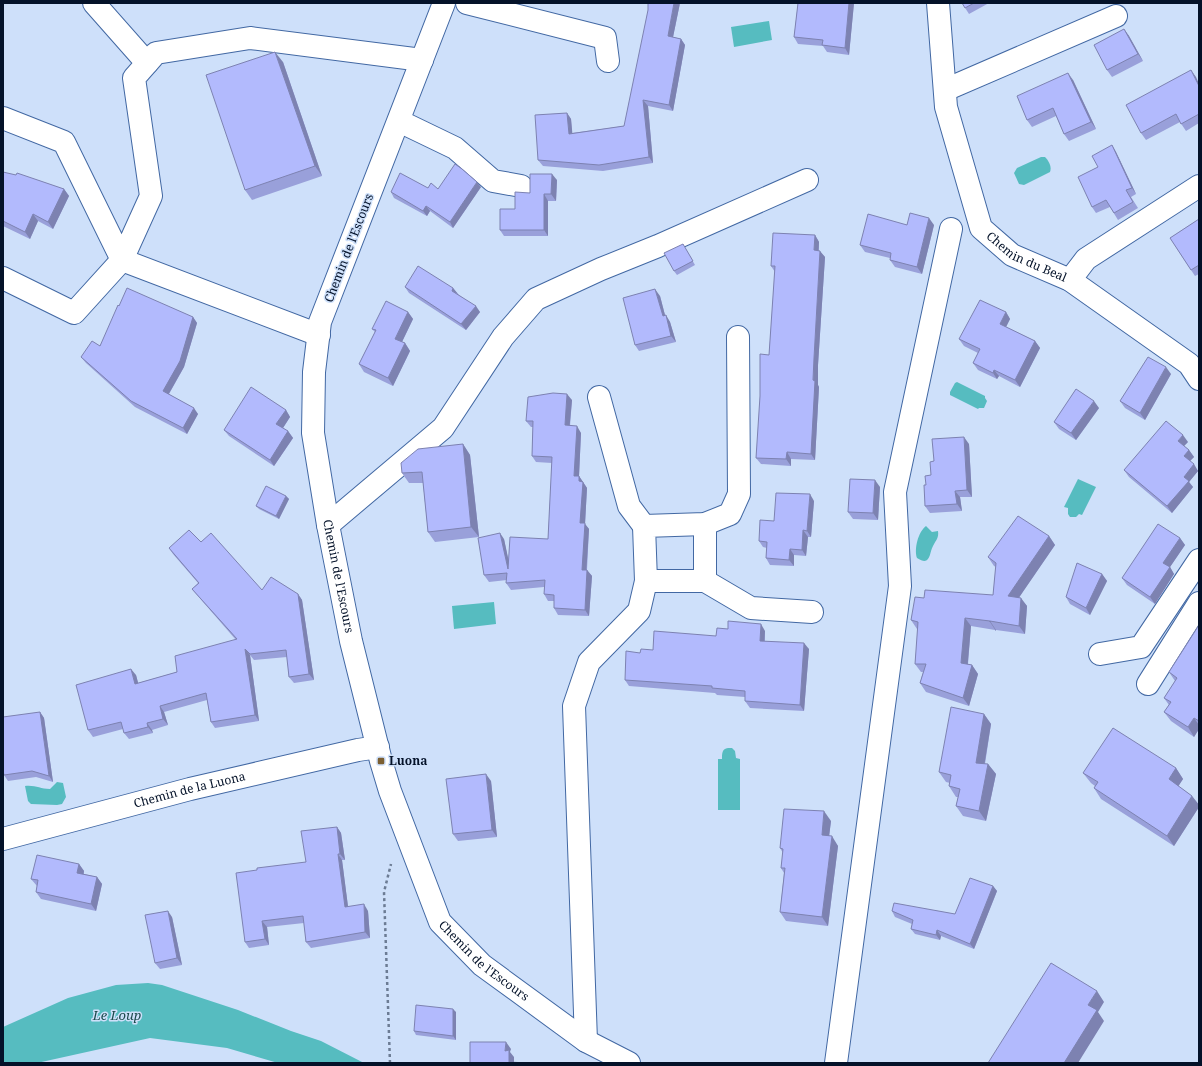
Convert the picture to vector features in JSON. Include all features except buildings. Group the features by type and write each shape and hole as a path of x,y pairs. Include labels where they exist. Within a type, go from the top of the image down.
{"street":[{"path":"94,3 147,63"},
{"name":"Chemin de l'Escours","path":"444,3 320,322 314,372 313,433 328,525 351,641 390,791 440,922 482,965 586,1041 629,1063"},
{"path":"467,3 605,38 608,61"},
{"name":"Chemin du Beal","path":"938,3 946,107 981,228 1012,255 1070,280 1188,364 1199,379"},
{"path":"945,90 1116,16"},
{"path":"3,278 74,313 122,260 151,196 134,78 156,53 250,38 422,60"},
{"path":"3,118 64,142 122,260 319,335"},
{"path":"399,121 455,148 494,181 521,186"},
{"path":"328,525 443,428 503,337 536,299 601,269 658,246 807,180"},
{"path":"1070,280 1086,259 1199,186"},
{"path":"836,1063 900,586 895,492 951,229"},
{"path":"644,526 706,524 730,514 739,494 738,337"},
{"path":"586,1041 574,706 589,662 639,611 646,581 644,526 629,506 598,397"},
{"path":"706,524 706,580"},
{"path":"1100,654 1141,647 1199,560"},
{"path":"646,581 706,580 750,608 812,612"},
{"path":"1148,684 1199,603"},
{"name":"Chemin de la Luona","path":"3,839 190,789 358,750 378,747"}],"path":[{"path":"390,1063 384,892 391,863"}],"water":[{"path":"769,21 772,40 734,47 731,27"},
{"path":"1041,157 1045,157 1049,162 1051,168 1050,172 1024,185 1019,184 1014,173 1017,168"},
{"path":"957,382 985,396 987,401 984,408 978,409 950,395 950,392"},
{"path":"1078,479 1096,487 1082,515 1079,514 1076,517 1070,517 1068,514 1068,508 1064,507"},
{"path":"926,526 932,532 938,531 938,537 929,558 925,561 917,558 916,550 919,536"},
{"path":"494,602 496,624 454,629 452,606"},
{"path":"728,748 732,748 735,751 736,758 740,759 740,810 718,810 718,759 722,759 723,752"},
{"path":"57,782 63,783 66,797 62,804 31,804 28,801 25,786 50,789"},
{"name":"Le Loup","path":"148,983 162,985 238,1010 321,1041 364,1063 278,1063 227,1048 150,1038 37,1063 3,1063 3,1027 68,998 116,985"}],"place":[{"name":"Luona","path":"381,761"}]}
